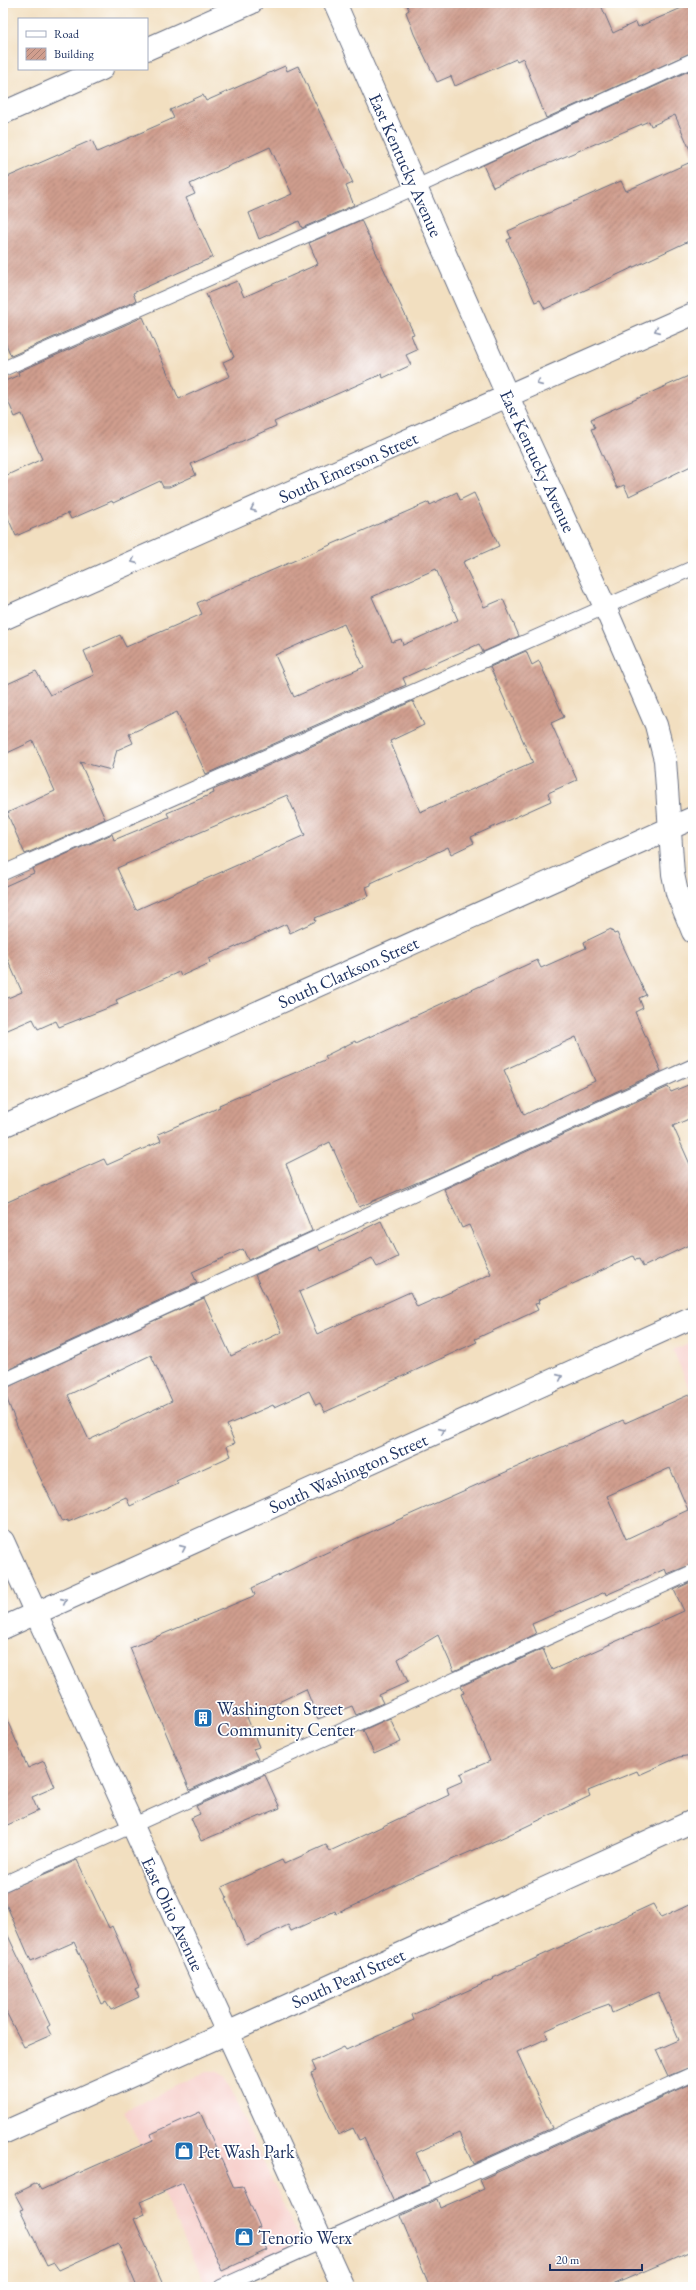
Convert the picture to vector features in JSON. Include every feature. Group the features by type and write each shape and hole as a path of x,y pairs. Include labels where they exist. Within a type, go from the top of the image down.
{"street":[{"path":"148,49 251,3"},
{"name":"East Kentucky Avenue","path":"335,3 508,397 606,607 662,742 669,829 677,893 693,932"},
{"path":"3,113 100,70"},
{"name":"South Emerson Street","path":"3,619 693,314"},
{"name":"South Clarkson Street","path":"3,1126 693,818"},
{"name":"South Washington Street","path":"3,1628 693,1317"},
{"name":"East Ohio Avenue","path":"3,1541 343,2287"},
{"name":"South Pearl Street","path":"3,2133 693,1821"}],"lane":[{"path":"3,369 416,187 693,60"},
{"path":"3,873 693,568"},
{"path":"3,1381 693,1066"},
{"path":"3,1884 693,1572"},
{"path":"221,2287 322,2243 693,2074"}],"shaded area":[{"path":"693,1341 693,1397 673,1350"},
{"path":"207,2071 215,2071 224,2076 302,2245 211,2287 207,2287 124,2111"}],"building":[{"path":"406,3 600,3 613,33 636,22 638,27 693,3 693,52 546,118 523,58 517,61 516,59 455,86 451,76 437,82 414,34 406,12 409,10"},
{"path":"285,66 287,71 298,66 353,183 346,186 354,205 302,228 299,221 259,239 249,213 292,194 270,147 190,184 195,194 186,198 213,257 133,293 136,301 11,356 3,337 3,179 92,140 97,152 174,118 170,110 203,95 206,101"},
{"path":"693,69 693,157 675,115 651,126 649,121 493,187 483,165"},
{"path":"693,161 693,239 545,309 540,300 535,302 507,240 511,238 508,231 621,181 626,191"},
{"path":"361,220 414,334 411,335 417,350 406,355 411,365 383,378 382,374 274,422 276,426 191,464 196,475 169,487 163,487 160,481 113,503 112,501 71,519 68,513 16,536 3,507 3,477 42,459 22,414 15,417 3,390 3,382 19,375 18,372 143,317 179,399 230,376 223,362 234,357 206,294 237,281 244,297 318,264 309,243"},
{"path":"693,374 693,465 629,496 624,485 617,488 591,429 595,428 591,419"},
{"path":"457,492 460,500 474,493 499,546 463,562 484,607 503,599 519,636 483,652 479,644 403,678 406,685 206,774 177,712 129,734 133,743 117,750 111,770 80,762 105,819 25,854 7,813 55,791 33,741 3,755 3,686 36,671 50,695 94,675 84,651 120,635 126,647 202,614 197,603 429,502 430,505","holes":["436,569 458,620 403,645 401,639 392,642 372,597","344,624 364,667 294,697 275,655"]},
{"path":"526,651 532,665 539,661 564,717 551,723 577,780 548,793 551,801 471,837 474,843 451,854 448,847 371,883 371,885 366,887 369,896 315,918 316,921 290,933 286,924 209,959 210,963 181,976 179,972 116,1000 118,1004 59,1027 56,1021 38,1029 33,1019 3,1032 3,1000 22,992 3,949 3,887 34,873 32,869 112,834 114,840 169,817 167,813 214,793 213,790 413,701 424,725 390,741 420,812 533,763 490,667","holes":["287,795 305,835 136,910 117,868"]},
{"path":"611,929 614,934 617,933 646,995 639,998 643,1008 635,1012 661,1071 437,1174 359,1207 330,1142 286,1164 312,1231 248,1260 243,1249 192,1272 197,1283 3,1372 3,1204 104,1159 107,1165 161,1141 158,1134 220,1107 219,1105 327,1059 325,1056 355,1041 356,1043 537,960 541,968 586,948 584,942","holes":["576,1037 595,1081 524,1115 504,1070"]},
{"path":"693,1083 693,1117 673,1126 693,1171 693,1243 643,1267 639,1259 635,1260 633,1256 538,1300 539,1303 535,1304 538,1310 475,1339 477,1342 325,1412 320,1403 316,1405 309,1391 274,1407 273,1405 227,1425 235,1443 227,1446 231,1456 176,1481 178,1484 130,1506 126,1497 68,1522 68,1520 62,1522 27,1451 3,1389 204,1298 231,1356 282,1332 255,1275 318,1246 320,1251 381,1221 398,1257 377,1267 372,1258 299,1292 317,1334 410,1292 417,1307 491,1274 469,1225 462,1228 444,1189 668,1087 671,1092","holes":["151,1355 172,1401 89,1440 68,1395"]},
{"path":"693,1393 693,1564 667,1574 665,1569 606,1595 605,1592 532,1624 536,1634 454,1671 438,1635 398,1659 408,1682 379,1695 383,1703 356,1715 352,1706 318,1719 306,1689 247,1717 259,1747 253,1749 258,1759 190,1790 130,1648 251,1597 255,1595 252,1588 355,1539 623,1420 625,1423","holes":["670,1468 688,1510 626,1539 607,1496"]},
{"path":"693,1581 693,1755 679,1757 639,1775 637,1771 588,1791 590,1796 506,1836 408,1879 336,1914 335,1911 291,1931 288,1925 246,1945 225,1898 227,1897 222,1887 282,1860 284,1864 326,1845 330,1851 449,1795 447,1788 463,1781 460,1774 490,1761 461,1694 464,1693 461,1686 543,1649 552,1670 684,1611 674,1590"},
{"path":"3,1711 28,1768 44,1761 55,1787 32,1797 38,1811 3,1827"},
{"path":"390,1718 401,1742 374,1754 363,1730"},
{"path":"265,1775 280,1808 201,1841 191,1818 200,1814 196,1806"},
{"path":"77,1860 109,1928 112,1926 139,1987 135,1989 139,1997 111,2010 106,2002 102,2004 74,1942 31,1961 3,1897 3,1892"},
{"path":"693,1903 693,2066 668,2076 656,2050 679,2040 658,1992 612,2013 609,2004 584,2013 545,2031 548,2038 517,2052 552,2128 473,2164 459,2133 416,2153 430,2184 393,2200 364,2138 359,2140 353,2128 338,2135 311,2073 316,2071 312,2062 344,2047 346,2050 414,2020 412,2015 494,1979 493,1978 653,1904 661,1918"},
{"path":"3,1925 50,2025 47,2027 51,2035 24,2047 3,2006"},
{"path":"693,2083 693,2250 608,2287 430,2287 400,2216 437,2199 440,2208 484,2189 480,2180"},
{"path":"200,2112 234,2188 243,2187 260,2227 257,2228 267,2250 222,2271 183,2183 140,2202 145,2214 134,2219 164,2287 137,2287 118,2243 59,2270 54,2263 47,2266 20,2210 23,2209 15,2194 37,2183 41,2190 153,2140 151,2134"}],"place":[{"name":"Washington Street Community Center","path":"203,1718"},
{"name":"Pet Wash Park","path":"184,2151"},
{"name":"Tenorio Werx","path":"244,2237"}]}
